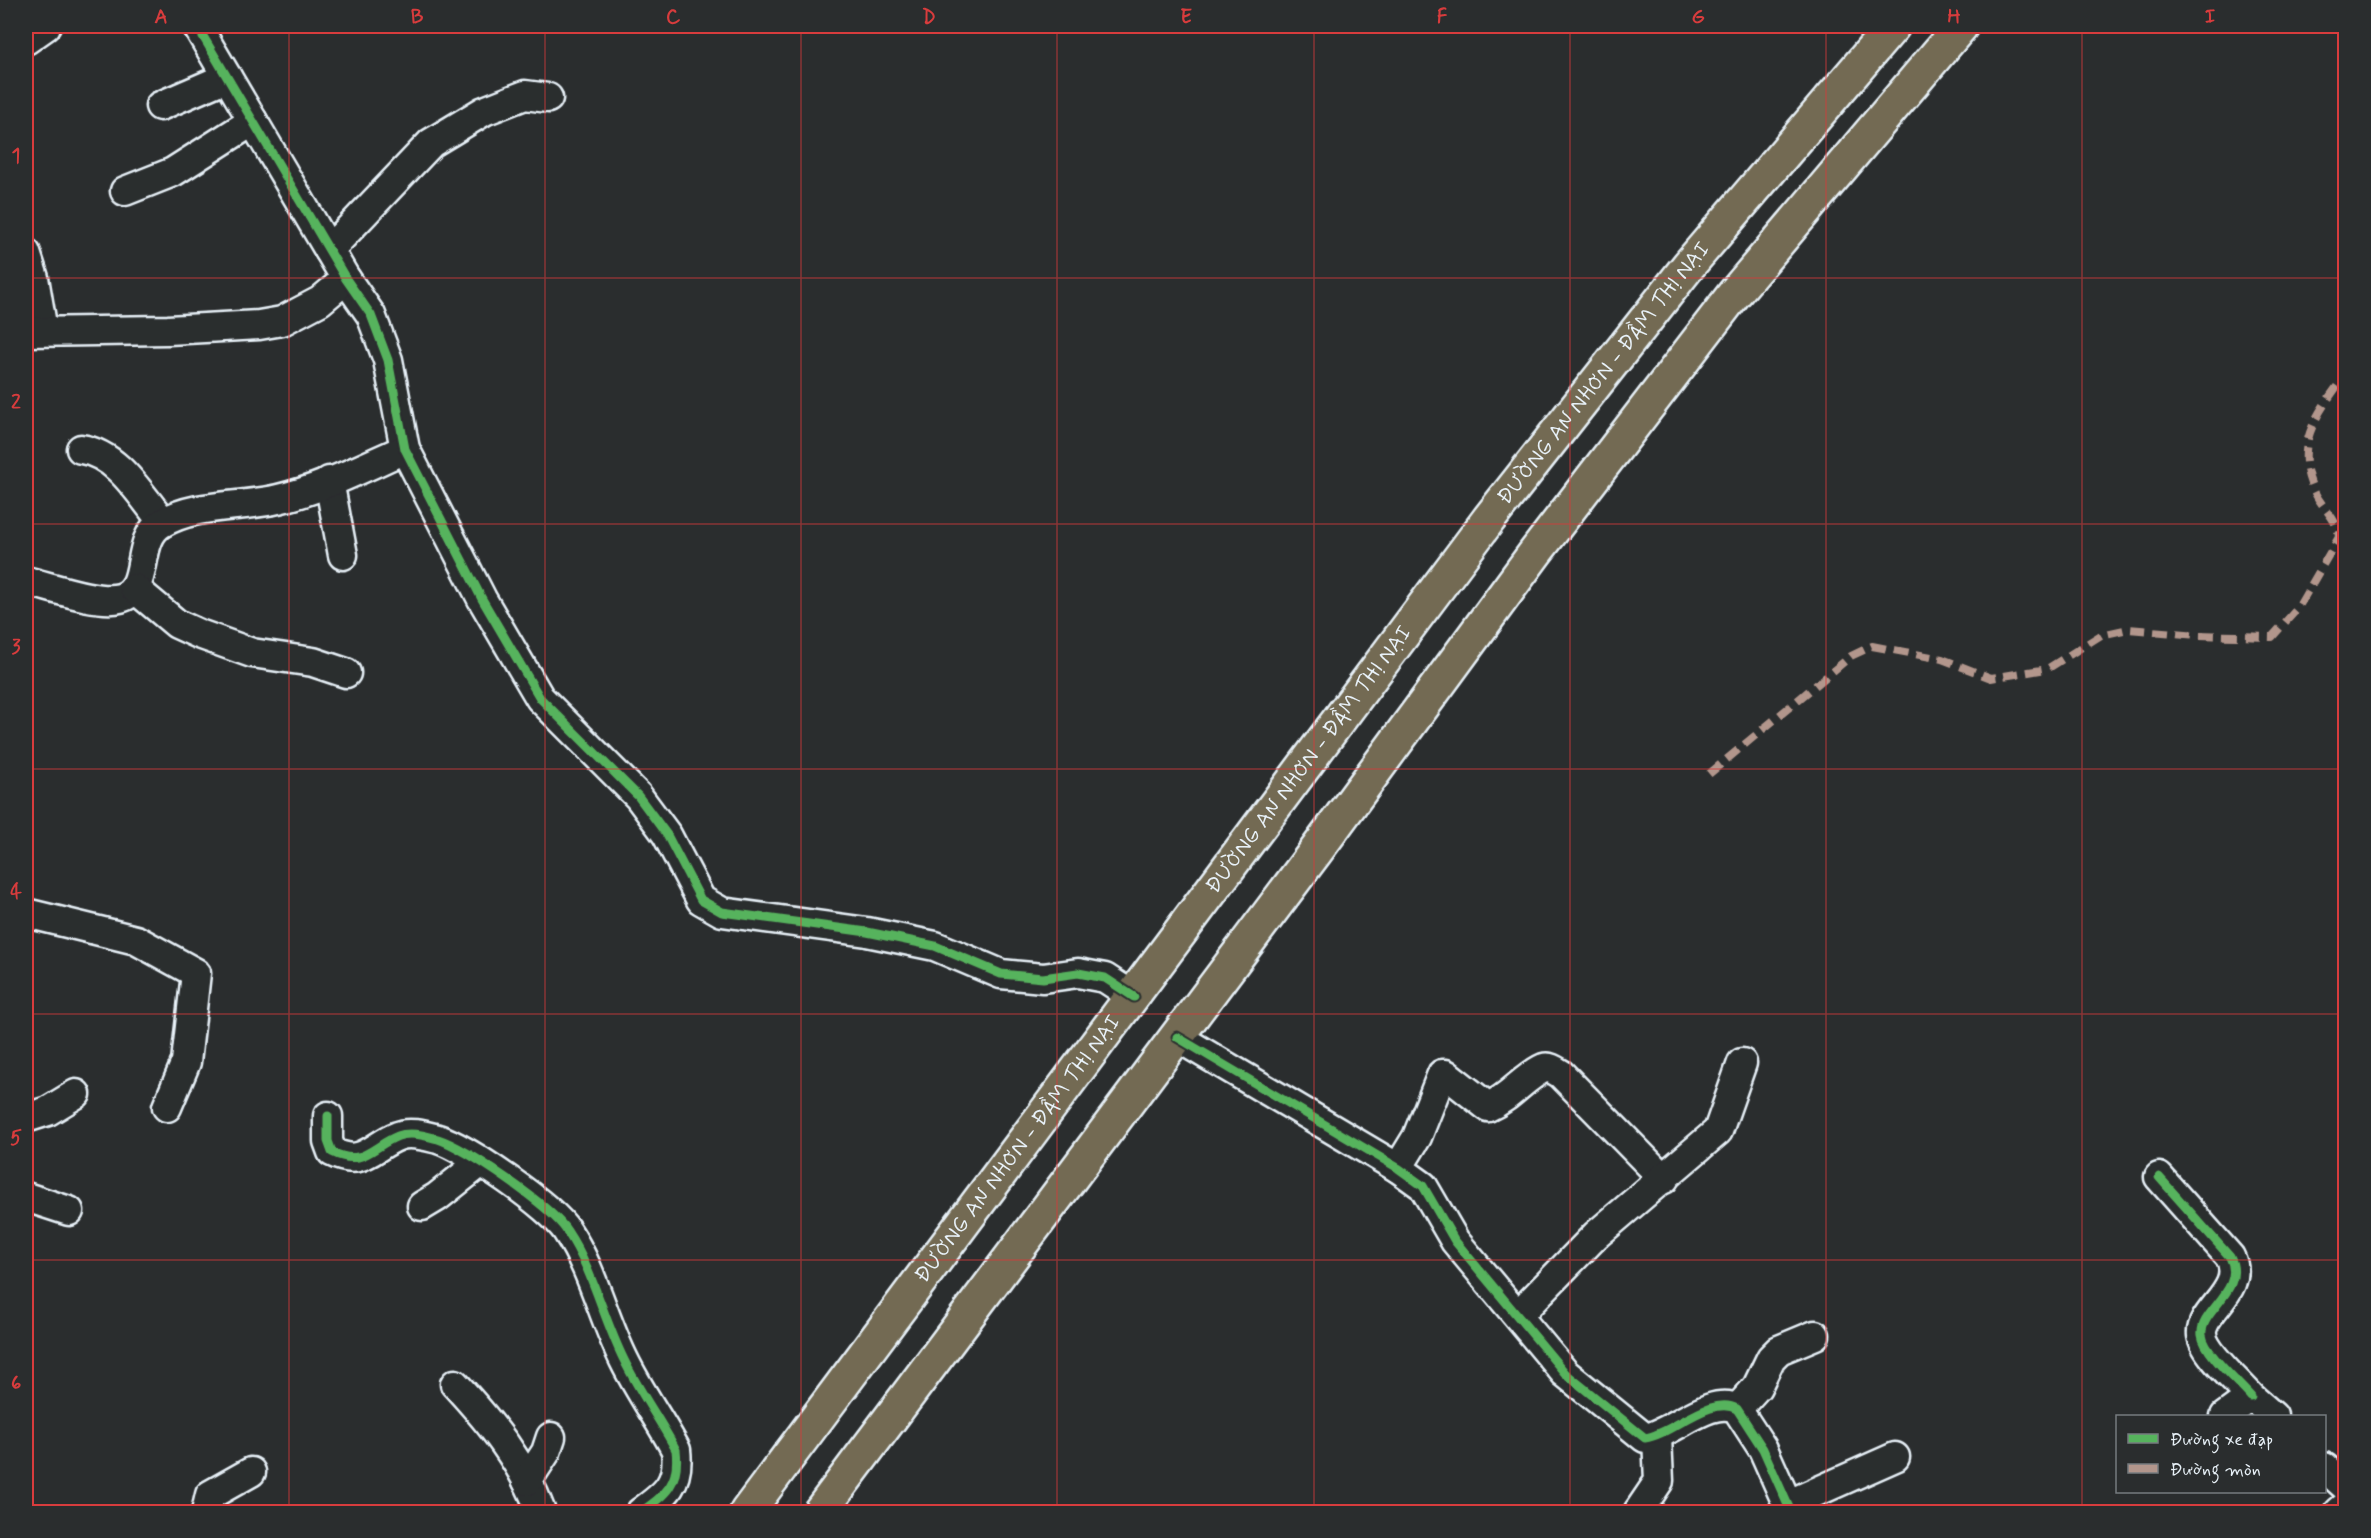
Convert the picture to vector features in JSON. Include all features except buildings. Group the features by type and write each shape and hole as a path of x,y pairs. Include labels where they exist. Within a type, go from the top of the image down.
{"main road":[{"name":"ĐƯỜNG AN NHƠN - ĐẦM THỊ NẠI","path":"747,1512 1489,519 1689,265 1893,26"},
{"path":"820,1512 1535,553 1734,294 1961,26"}],"street":[{"path":"26,40 46,26"},
{"path":"197,26 346,279 371,315 388,360 405,449 482,599 540,698 638,796 667,835 701,900 722,912 867,932 935,946 1001,974 1043,978 1078,973 1105,978 1134,997"},
{"path":"160,106 227,77"},
{"path":"329,250 431,143 484,111 525,94 548,98"},
{"path":"124,191 173,172 253,121"},
{"path":"26,253 34,278 34,332 180,330 259,325 282,321 320,302 346,279"},
{"path":"81,449 103,456 120,470 162,522"},
{"path":"26,581 100,598 118,598 132,593 147,539 162,522 189,513 278,499 329,481 405,449"},
{"path":"329,481 343,555"},
{"path":"134,588 177,624 199,634 252,653 313,662 346,673"},
{"path":"26,913 136,940 196,973 186,1062 167,1107"},
{"path":"1177,1036 1398,1168 1423,1186 1455,1240 1565,1373 1645,1438 1657,1437 1694,1415 1731,1406 1737,1409 1763,1449 1790,1508 1895,1457"},
{"path":"1518,1315 1596,1235 1718,1131 1742,1063"},
{"path":"1398,1168 1417,1137 1435,1086 1442,1074 1446,1074 1488,1107 1504,1099 1544,1068 1551,1068 1561,1074 1664,1179"},
{"path":"26,1118 48,1111 76,1094"},
{"path":"328,1116 328,1141 332,1152 340,1156 360,1157 400,1135 419,1134 440,1140 505,1177 566,1228 583,1259 624,1360 676,1450 678,1467 675,1480 664,1493 641,1512"},
{"path":"422,1206 438,1197 482,1162"},
{"path":"2158,1177 2230,1257 2235,1267 2234,1279 2204,1326 2202,1336 2209,1351 2251,1397 2272,1415"},
{"path":"26,1197 69,1211"},
{"path":"1737,1409 1757,1387 1771,1358 1779,1350 1815,1335"},
{"path":"454,1384 482,1413 511,1450 541,1512"},
{"path":"2226,1415 2251,1397"},
{"path":"527,1481 546,1452 551,1437"},
{"path":"1638,1512 1659,1480 1657,1437"},
{"path":"2326,1468 2346,1487"},
{"path":"206,1512 210,1495 251,1472"},
{"path":"2339,1512 2346,1506"}],"marked path":[{"path":"1709,774 1851,656 1872,646 1942,659 1991,678 2047,669 2101,635 2128,629 2198,635 2272,637 2298,608 2339,537 2333,519 2315,493 2308,475 2306,459 2311,430 2326,402 2346,374"}],"cycle path":[{"path":"197,26 346,279 371,315 388,360 405,449 482,599 540,698 638,796 667,835 701,900 722,912 867,932 935,946 1001,974 1043,978 1078,973 1105,978 1134,997"},
{"path":"1177,1037 1398,1168 1423,1186 1455,1241 1565,1373 1645,1438 1715,1407 1727,1406 1737,1409 1763,1449 1791,1512"},
{"path":"328,1116 328,1141 332,1152 352,1158 360,1157 389,1140 408,1134 438,1139 487,1165 527,1193 567,1231 584,1262 624,1360 676,1450 677,1462 673,1480 658,1500 641,1512"},
{"path":"2159,1177 2230,1257 2234,1269 2232,1280 2228,1290 2203,1326 2202,1335 2215,1359 2251,1397"}]}
